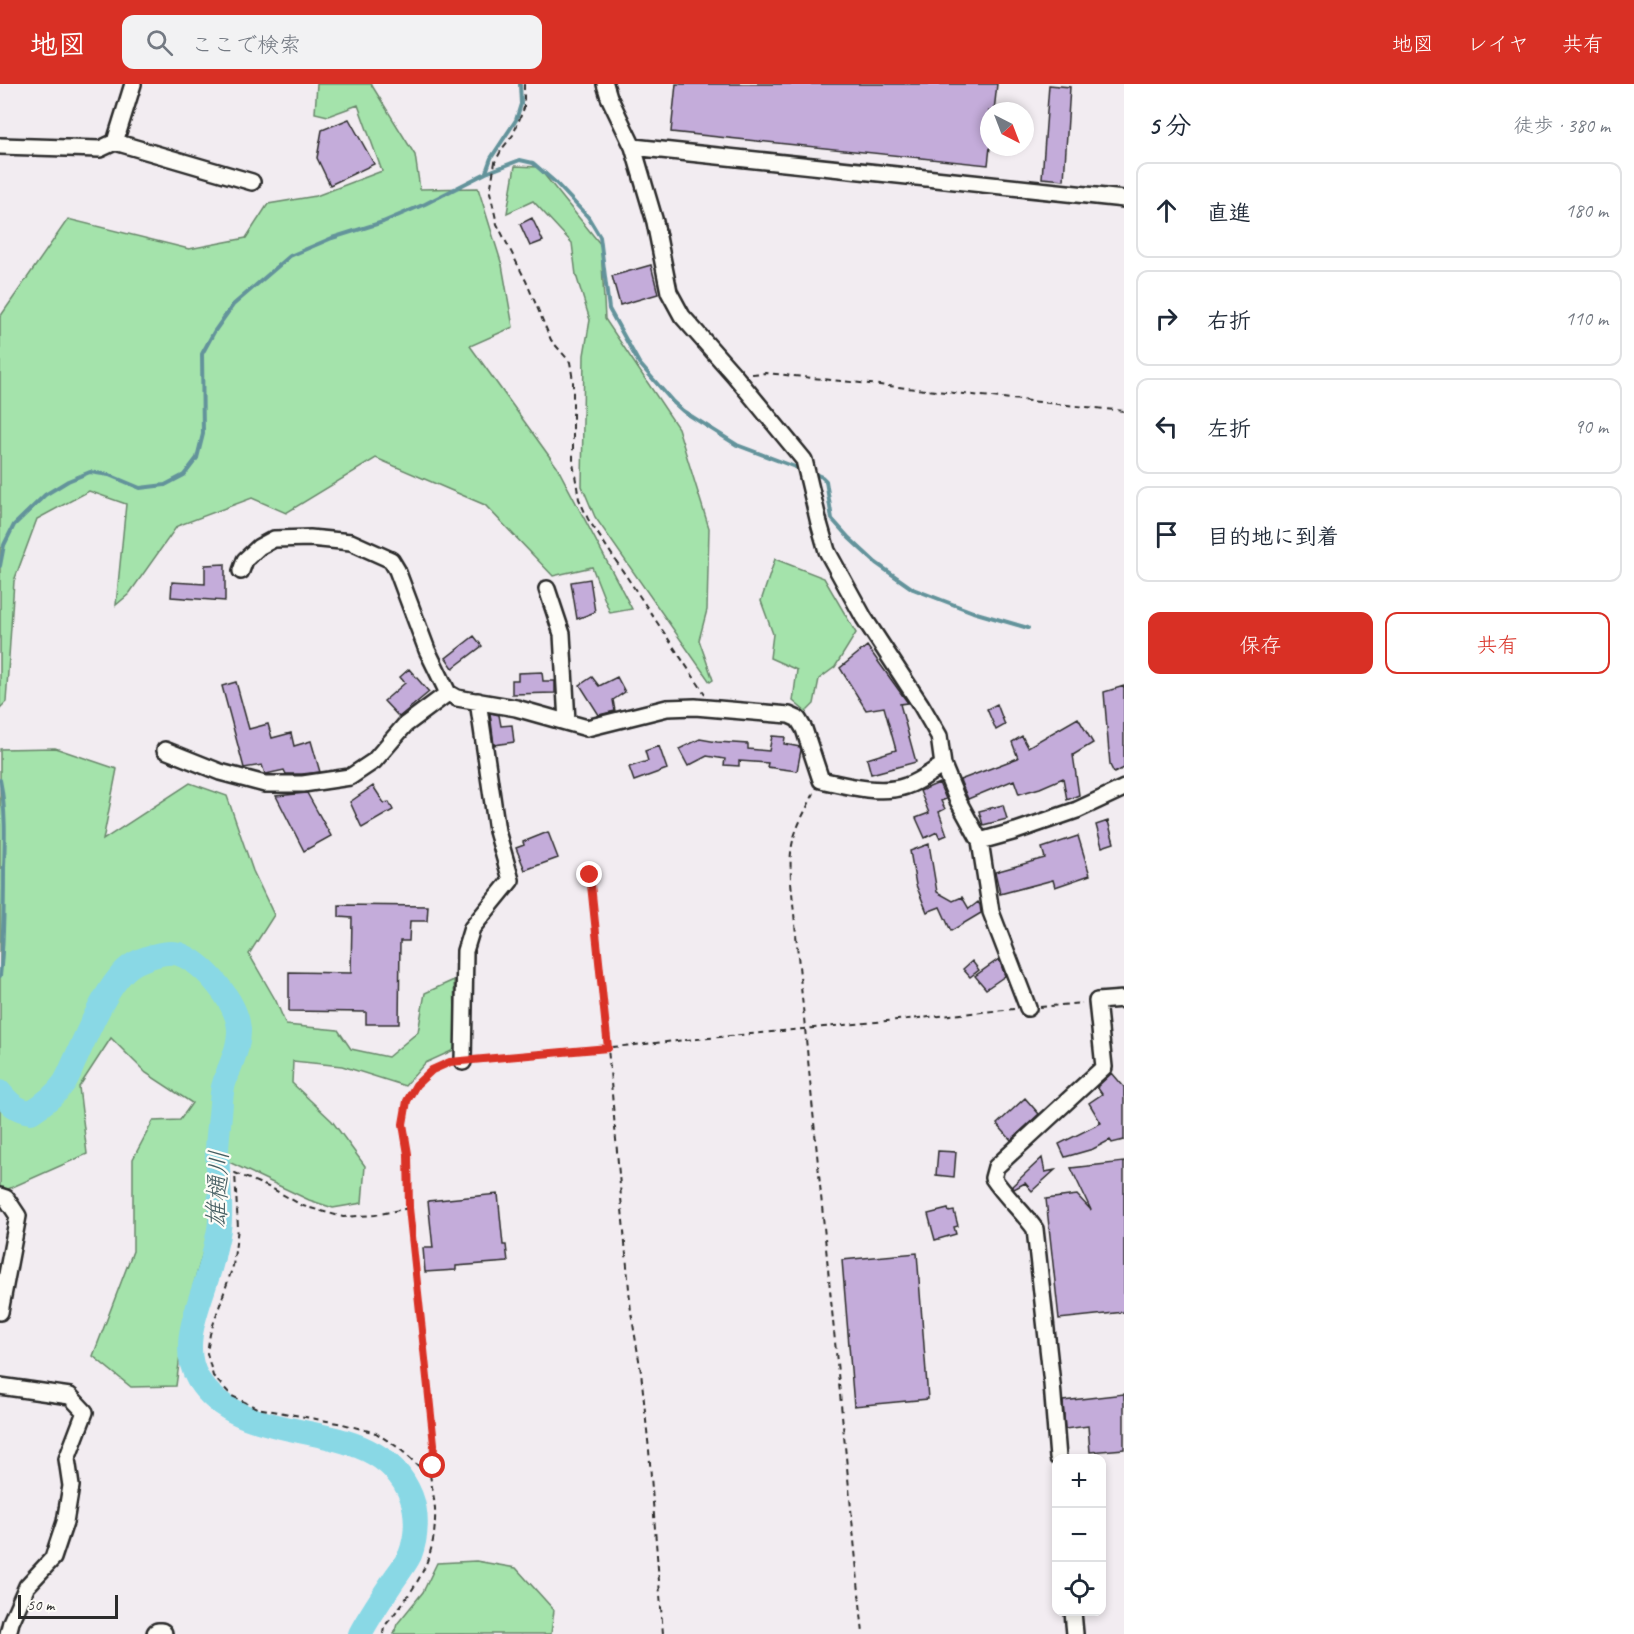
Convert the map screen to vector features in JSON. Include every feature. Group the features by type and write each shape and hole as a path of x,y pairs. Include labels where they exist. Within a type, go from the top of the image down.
{"street":[{"path":"115,142 133,84"},
{"path":"604,84 633,147 655,222 669,292 682,316 804,460 819,524 828,550 864,618 939,736 943,765 957,799 980,841 991,912 1028,1008"},
{"path":"0,146 100,149 115,142 252,182"},
{"path":"633,147 1124,199"},
{"path":"241,571 245,560 274,539 310,538 351,542 391,561 397,570 427,650 448,693 457,698 516,708 587,728 667,708 695,707 789,716 798,720 804,729 821,780 888,791 908,786 943,765"},
{"path":"547,589 562,634 567,722"},
{"path":"165,750 220,772 265,784 303,784 350,777 374,761 405,725 448,693"},
{"path":"463,1062 465,951 472,928 511,879 496,831 478,701"},
{"path":"980,841 1077,810 1124,788"},
{"path":"1058,1454 1035,1228 993,1178 996,1167 1104,1067 1097,1002 1124,999"},
{"path":"0,1196 6,1198 18,1216 0,1312"},
{"path":"0,1386 70,1396 85,1412 67,1459 71,1486 65,1522 53,1558 27,1586 8,1634"},
{"path":"1073,1616 1075,1634"}],"path":[{"path":"524,84 524,108 513,135 495,162 490,192 497,224 551,340 570,362 573,381 573,463 579,499 588,519 715,709"},
{"path":"735,376 766,373 1124,411"},
{"path":"821,780 797,828 791,853 792,898 863,1634"},
{"path":"590,875 631,1312 641,1372 649,1450 663,1634"},
{"path":"383,1634 384,1627 416,1586 430,1556 436,1520 430,1474 433,1466 434,1444 409,1208 408,1154 403,1124 407,1101 416,1085 432,1070 450,1062 1097,1002"},
{"path":"409,1208 375,1215 343,1217 303,1206 273,1189 235,1173 238,1228 233,1266 210,1334 207,1353 213,1376 232,1396 257,1408 376,1432 430,1474"}],"green space":[{"path":"317,84 371,84 415,155 420,189 478,188 502,265 513,327 470,346 557,467 632,609 610,613 592,567 553,576 485,505 376,458 286,513 252,498 177,526 129,594 116,605 126,504 89,491 37,519 14,581 6,702 0,708 0,317 68,219 189,249 246,238 268,204 316,196 382,171 358,105 328,116 315,113"},
{"path":"515,166 538,167 601,245 605,319 678,428 709,528 707,610 699,640 713,680 710,682 595,517 582,486 584,355 590,320 576,275 572,243 533,201 507,213"},
{"path":"775,559 824,578 856,633 835,667 819,679 814,704 806,712 793,701 797,670 770,658 773,634 761,601"},
{"path":"55,748 117,769 103,840 190,783 227,796 253,871 274,915 249,954 276,1001 286,1025 338,1030 351,1049 388,1057 418,1032 425,993 454,980 456,1049 425,1063 405,1086 342,1066 293,1061 292,1083 332,1121 365,1166 362,1203 333,1208 309,1200 229,1162 186,1311 176,1386 131,1387 93,1356 133,1251 133,1159 153,1121 180,1120 192,1103 146,1073 111,1038 79,1087 87,1154 6,1190 0,1188 0,749"},
{"path":"476,1561 516,1568 554,1610 551,1634 394,1634 397,1624 423,1592 437,1563"}],"building":[{"path":"676,84 997,84 995,102 980,102 980,156 989,156 988,165 671,132"},
{"path":"1049,85 1070,87 1064,180 1042,178"},
{"path":"349,119 374,164 330,185 317,158 322,130"},
{"path":"532,218 543,241 530,246 520,224"},
{"path":"651,265 658,294 620,305 612,276"},
{"path":"225,564 225,601 171,597 172,582 205,584 205,565"},
{"path":"590,579 595,612 577,619 571,582"},
{"path":"474,636 482,646 453,668 446,658"},
{"path":"867,646 908,703 900,704 916,762 871,774 867,759 896,750 884,707 866,710 840,668"},
{"path":"409,669 429,692 399,717 384,701 405,683 400,677"},
{"path":"542,672 543,681 555,681 555,693 512,694 512,680 518,680 518,673"},
{"path":"592,677 599,686 617,677 625,692 613,700 615,711 599,715 580,685"},
{"path":"236,682 249,729 268,724 272,738 291,733 294,746 311,741 320,772 286,774 284,770 265,774 262,765 244,768 222,686"},
{"path":"1124,686 1124,768 1114,773 1110,765 1104,692"},
{"path":"997,704 1005,725 996,730 987,709"},
{"path":"490,713 499,715 501,726 512,725 514,742 494,745"},
{"path":"1078,718 1093,743 1073,755 1079,795 1067,800 1063,778 1019,794 1014,780 968,799 960,780 1018,758 1012,742 1022,736 1028,747"},
{"path":"772,736 785,737 784,744 800,747 797,771 767,767 768,763 739,761 739,766 724,765 725,759 707,756 688,766 679,749 700,739 748,744 748,749 769,751"},
{"path":"659,746 667,769 634,781 629,767 648,761 645,751"},
{"path":"939,783 946,799 941,801 945,809 939,812 947,835 940,838 937,832 925,838 916,818 929,813 920,791"},
{"path":"373,786 384,803 389,802 393,810 362,828 350,802"},
{"path":"307,793 331,836 304,851 276,796"},
{"path":"1003,805 1007,819 983,825 979,811"},
{"path":"1108,821 1114,843 1102,847 1096,825"},
{"path":"548,832 558,858 525,870 516,848 524,845 523,842"},
{"path":"1078,836 1090,875 1055,887 1053,880 1000,894 995,872 1045,858 1042,848"},
{"path":"929,844 937,892 953,901 962,897 969,909 978,902 980,905 981,913 951,931 940,907 927,912 916,885 910,851"},
{"path":"339,905 428,906 427,921 410,921 409,941 400,941 399,1024 366,1024 366,1012 289,1011 289,972 351,973 352,918 339,917"},
{"path":"999,959 1005,976 986,989 975,976"},
{"path":"972,961 979,970 970,977 963,969"},
{"path":"1112,1073 1124,1087 1124,1140 1112,1143 1110,1140 1093,1149 1065,1157 1059,1144 1101,1123 1089,1103 1102,1094 1097,1087"},
{"path":"1025,1098 1039,1114 1011,1140 997,1124"},
{"path":"938,1151 956,1152 954,1177 936,1175"},
{"path":"1042,1158 1045,1172 1055,1170 1032,1191 1025,1183 1014,1189 1012,1186"},
{"path":"1124,1162 1124,1312 1059,1319 1046,1199 1077,1195 1091,1210 1071,1168"},
{"path":"498,1194 503,1245 506,1245 508,1262 456,1266 456,1270 425,1272 423,1248 433,1248 428,1201"},
{"path":"948,1209 949,1212 954,1211 958,1226 954,1227 956,1234 935,1240 928,1214"},
{"path":"917,1253 928,1399 854,1406 842,1260"},
{"path":"1124,1394 1124,1449 1090,1452 1088,1426 1065,1429 1063,1401"}],"waterway":[{"path":"486,172 491,158 516,120 521,104 520,84"},
{"path":"0,566 4,545 14,525 45,495 68,481 90,472 109,475 140,488 165,485 184,475 197,458 203,434 202,354 233,305 290,256 332,238 383,222 486,173 520,160 533,163 556,183 588,217 600,237 609,309 639,363 673,402 683,411 737,445 803,470"},
{"path":"813,473 826,481 832,519 876,563 913,589 973,612 1028,628"},
{"path":"0,780 5,835 0,976"},
{"name":"雄樋川","path":"0,1092 13,1105 31,1112 53,1096 67,1077 107,994 123,972 142,960 155,955 179,954 199,966 226,996 237,1018 239,1036 223,1087 217,1153 220,1224 209,1272 194,1318 190,1350 192,1365 198,1379 219,1402 246,1417 341,1440 370,1451 394,1469 411,1496 416,1526 410,1555 360,1634"}],"route":[{"path":"433,1466 434,1444 409,1208 408,1154 403,1124 407,1101 416,1085 432,1070 450,1062 608,1048 590,875"}]}
